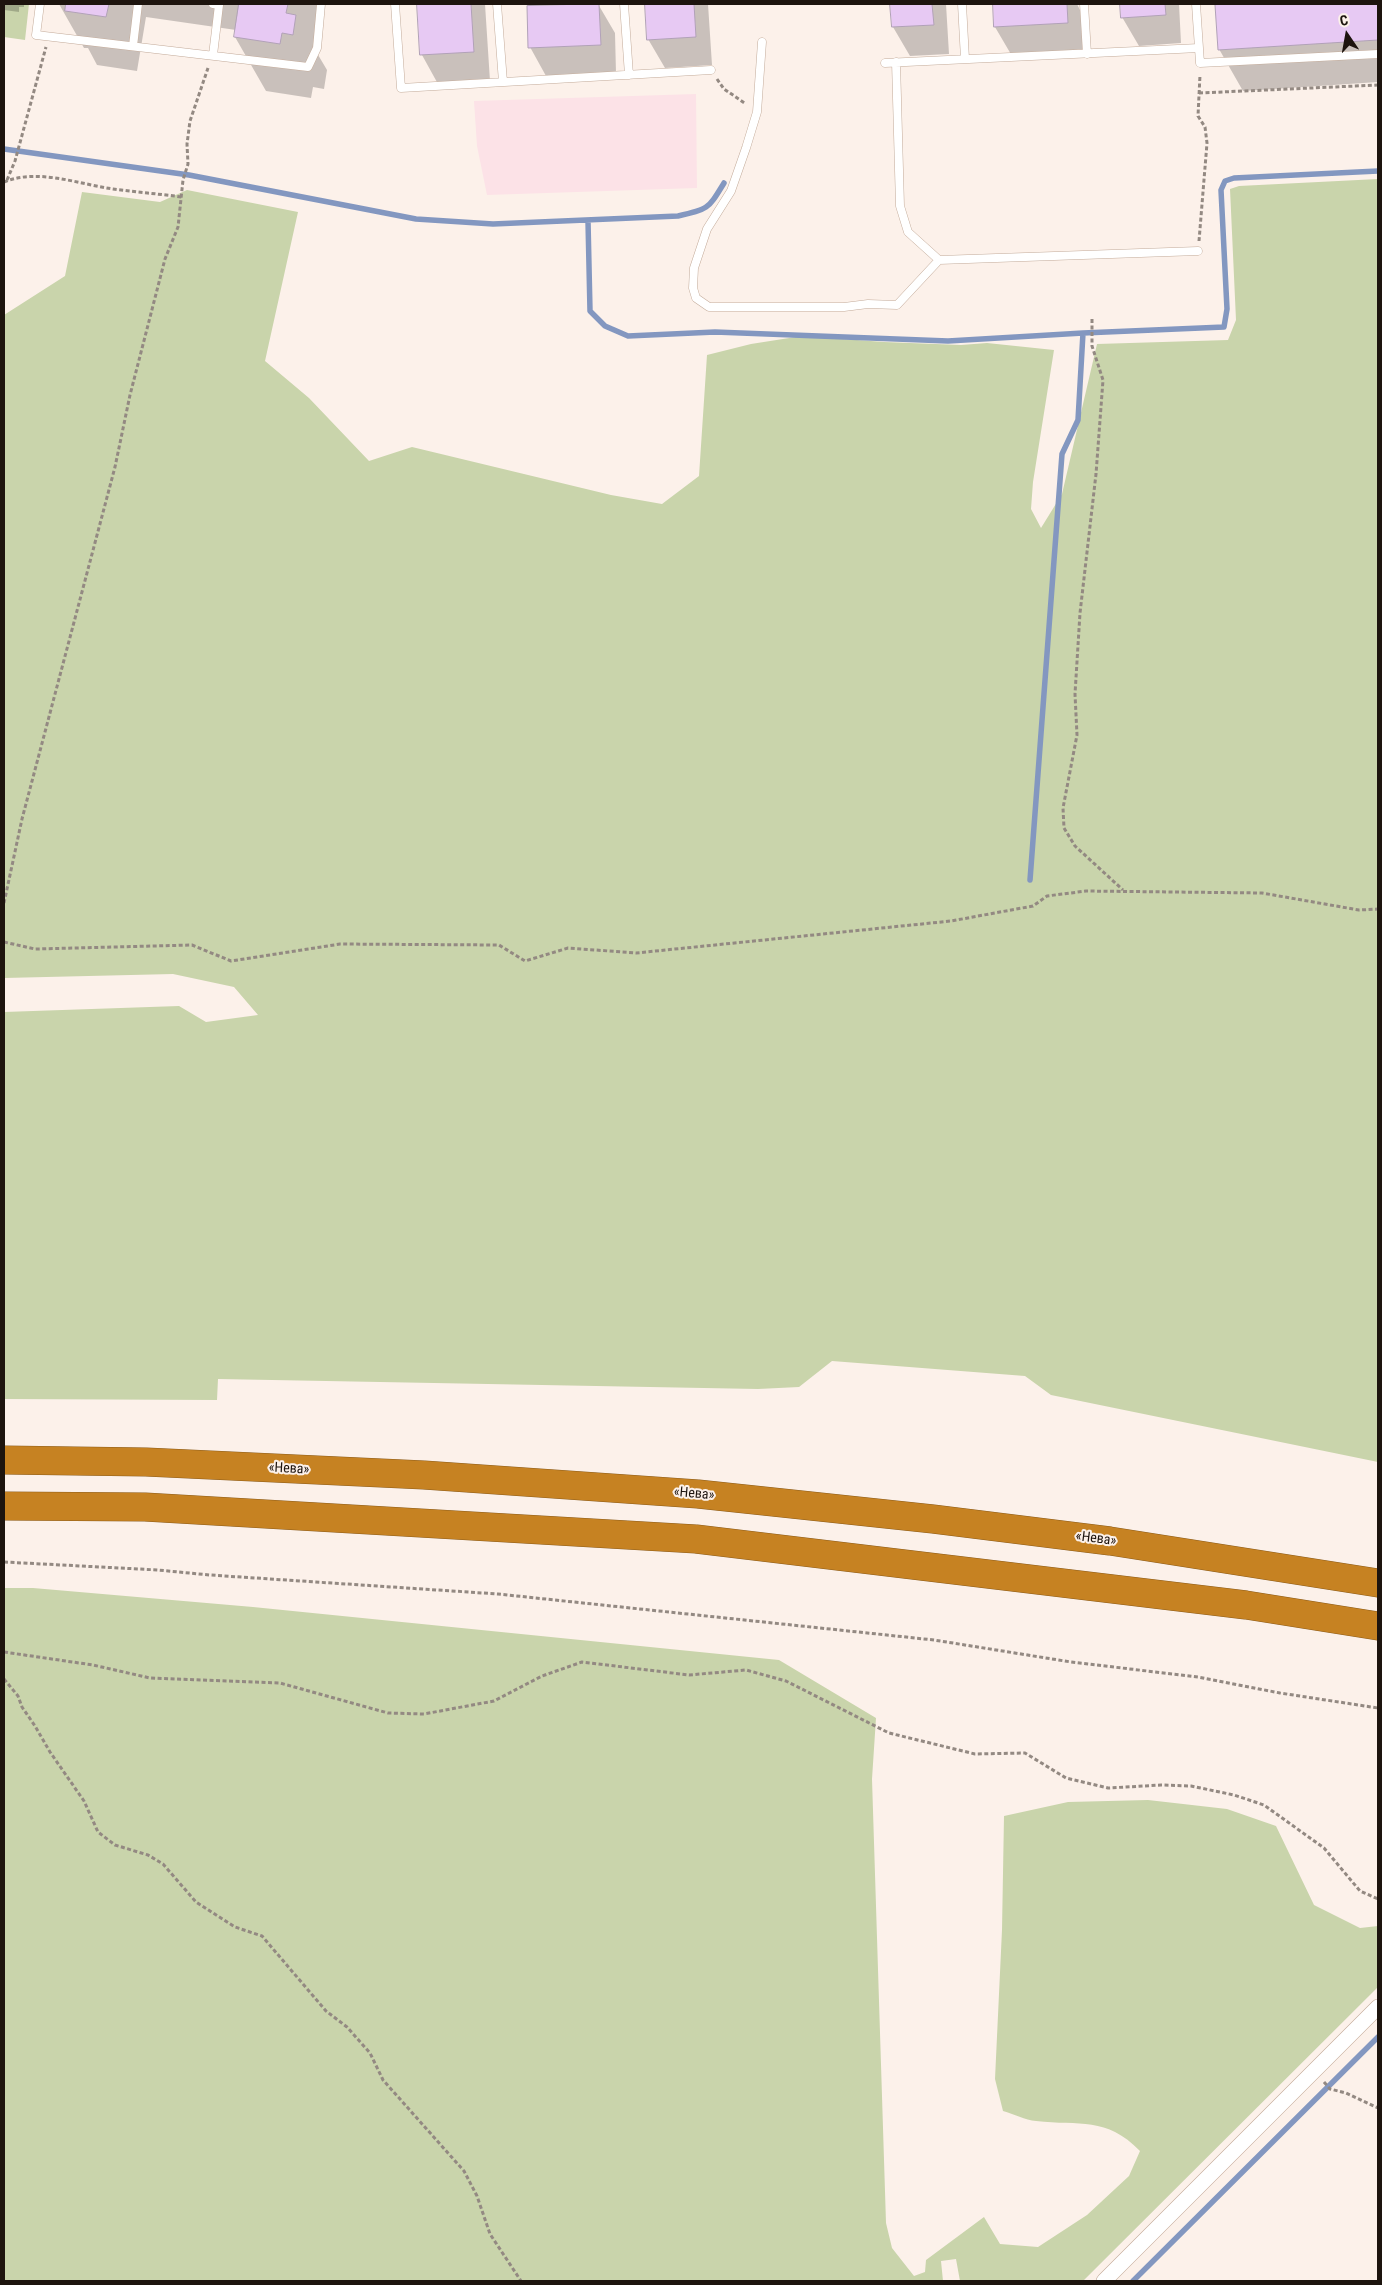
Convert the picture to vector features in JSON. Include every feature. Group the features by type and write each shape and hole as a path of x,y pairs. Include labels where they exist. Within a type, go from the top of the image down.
{"highway":[{"name":"«Нева»","path":"4,1460 206,1465 424,1476 698,1494 1110,1541 1378,1583"},
{"path":"4,1506 145,1508 696,1539 1246,1605 1378,1626"}],"street":[{"path":"1104,2281 1378,2007"}],"lane":[{"path":"40,4 36,35 308,67 317,48 321,4"},
{"path":"133,46 138,4"},
{"path":"212,56 219,4 213,4"},
{"path":"395,4 401,88 711,70"},
{"path":"497,4 503,82"},
{"path":"624,4 629,75"},
{"path":"962,4 965,59"},
{"path":"1084,4 1087,54"},
{"path":"1196,4 1200,63 1378,54"},
{"path":"762,42 757,112 730,192 707,229 698,253 693,288 696,298 709,307 897,305 939,260"},
{"path":"886,63 1199,48"},
{"path":"896,62 900,206 908,232 939,260 1198,251"}],"path":[{"path":"5,181 15,161 49,36"},
{"path":"4,903 22,818 115,467 130,395 165,259 178,227 183,180 188,164 187,144 190,121 212,56"},
{"path":"1198,251 1207,143 1205,127 1198,116 1200,63"},
{"path":"711,70 724,89 757,112"},
{"path":"1199,93 1378,85"},
{"path":"5,181 36,176 112,189 182,197"},
{"path":"1092,319 1092,346 1103,380 1096,474 1080,612 1075,694 1077,734 1063,808 1064,828 1075,846 1124,890"},
{"path":"4,942 35,949 192,945 231,962 340,944 499,946 525,961 568,948 636,953 951,921 1033,906 1047,896 1086,891 1262,893 1359,910 1378,909"},
{"path":"4,1562 158,1570 498,1594 934,1640 1071,1662 1198,1677 1280,1693 1378,1708"},
{"path":"4,1652 93,1665 150,1678 280,1683 388,1713 424,1714 494,1701 542,1676 582,1662 689,1675 746,1670 786,1681 889,1733 975,1754 1025,1753 1066,1778 1108,1788 1161,1785 1191,1786 1234,1795 1264,1805 1324,1848 1360,1891 1378,1899"},
{"path":"4,1679 18,1696 22,1707 50,1752 84,1801 98,1832 115,1845 148,1855 163,1864 196,1902 235,1927 262,1936 326,2010 347,2027 370,2053 383,2080 464,2171 477,2196 490,2234 521,2281"},
{"path":"1313,2071 1330,2089 1346,2093 1378,2108"}],"shaded area":[{"path":"696,94 697,188 487,195 477,146 474,101"}],"green space":[{"path":"4,4 29,4 25,40 4,37"},
{"path":"1378,179 1378,1462 1051,1395 1025,1376 832,1361 799,1387 758,1389 218,1379 217,1400 4,1399 4,1012 179,1006 206,1022 258,1015 234,987 173,974 4,978 4,315 65,276 82,192 160,202 187,190 298,212 265,361 309,398 369,461 412,447 611,495 662,504 699,476 707,355 751,344 802,336 961,345 987,343 1054,350 1033,482 1031,509 1041,528 1062,494 1097,344 1228,340 1236,320 1230,189 1239,186"},
{"path":"4,1588 33,1588 253,1607 779,1660 876,1718 872,1779 886,2223 892,2248 914,2276 925,2272 926,2260 984,2217 1000,2244 1038,2247 1087,2215 1129,2176 1140,2151 1116,2132 1104,2127 1079,2123 1032,2120 1003,2111 995,2079 1002,1930 1004,1816 1068,1802 1148,1800 1227,1809 1276,1826 1314,1905 1360,1928 1378,1926 1378,1987 1083,2281 960,2281 956,2259 941,2261 943,2281 4,2281"}],"building":[{"path":"66,4 109,4 106,17 65,11"},
{"path":"239,4 288,4 286,13 296,15 293,35 282,33 280,44 234,37"},
{"path":"417,4 471,4 474,52 420,55"},
{"path":"599,4 601,45 528,48 527,6"},
{"path":"645,4 694,4 696,37 647,40"},
{"path":"890,4 932,4 934,25 892,27"},
{"path":"993,4 1067,4 1068,23 994,27"},
{"path":"1120,4 1165,4 1166,15 1121,18"},
{"path":"1378,4 1378,40 1218,50 1215,5"}],"waterway":[{"path":"4,149 189,175 416,219 493,224 678,216 696,212 707,207 724,183"},
{"path":"1030,880 1062,454 1078,420 1083,333 1224,327 1227,309 1221,190 1225,181 1234,178 1378,171"},
{"path":"588,221 590,311 605,326 628,336 715,332 948,341 1083,333"},
{"path":"1133,2281 1378,2037"}]}
